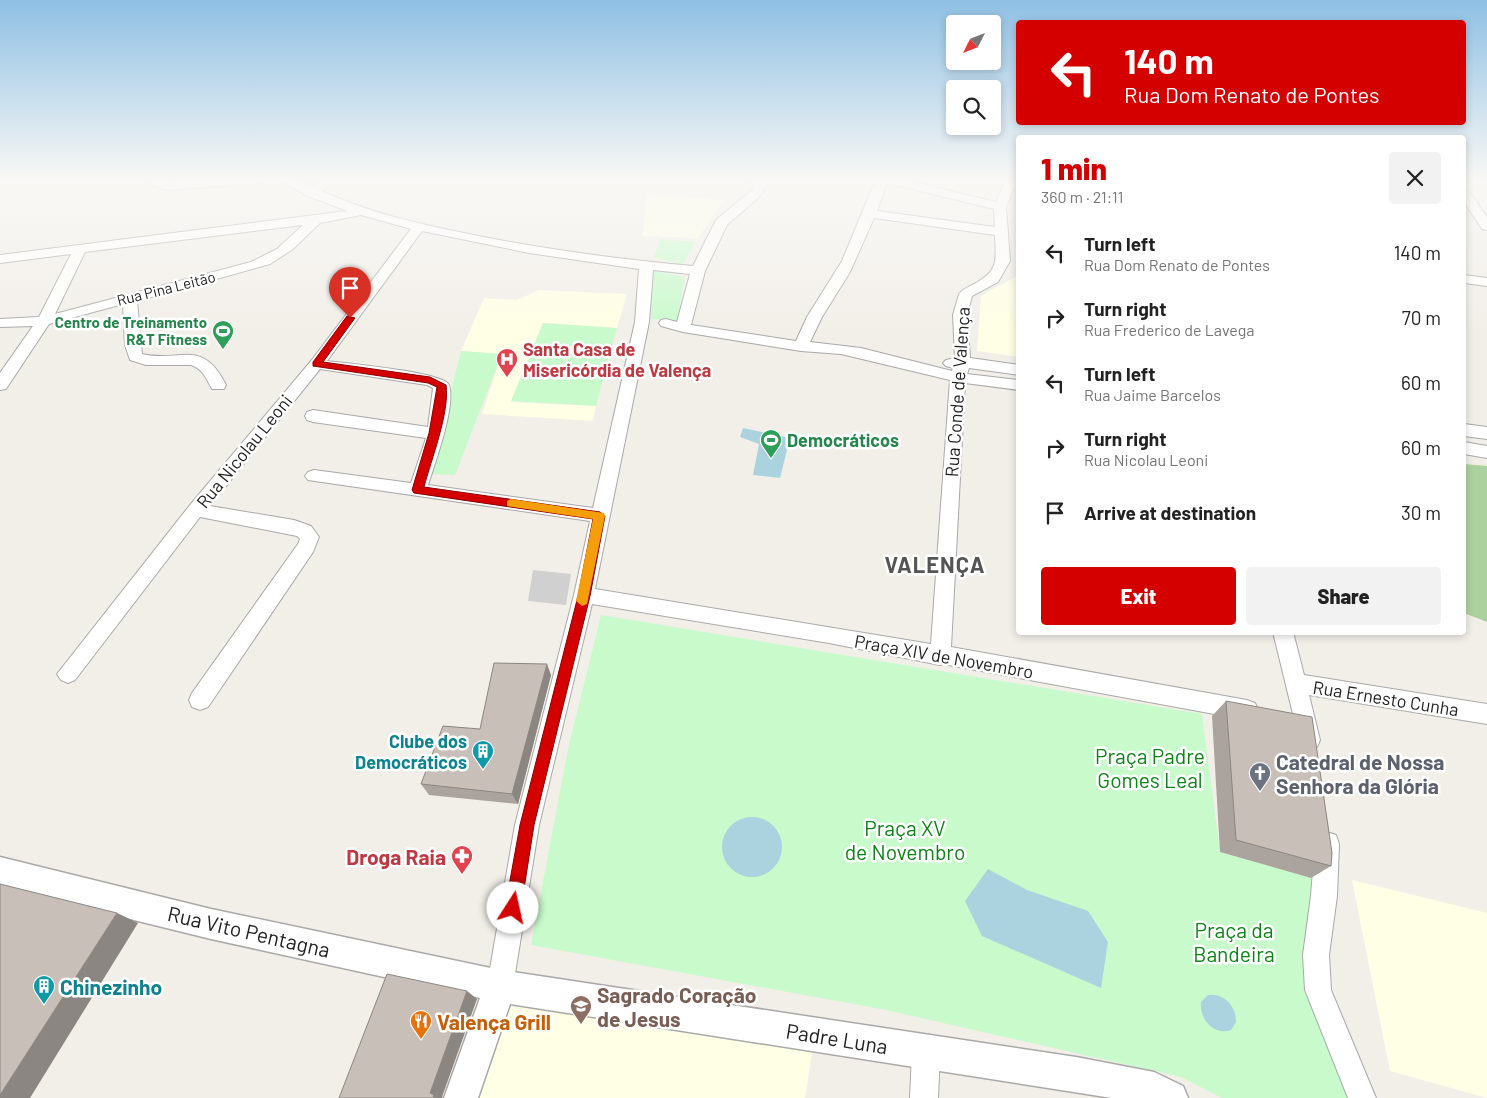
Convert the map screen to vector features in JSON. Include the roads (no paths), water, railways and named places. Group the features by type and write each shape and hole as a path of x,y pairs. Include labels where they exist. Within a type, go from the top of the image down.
{"street":[{"path":"0,259 235,230"},
{"name":"Rua Pina Leitão","path":"0,323 44,321 265,262 290,247 306,230"},
{"name":"Rua Nicolau Leoni","path":"68,674 196,510 316,364 417,230"},
{"path":"435,230 531,249 646,267 698,271"},
{"path":"684,324 698,271 718,230"},
{"path":"803,341 824,298 842,274 862,230"},
{"path":"987,230 1000,232"},
{"name":"Rua Conde de Valença","path":"940,656 961,370 960,315 963,299 971,289 993,279 999,271 1002,261 1000,232"},
{"path":"0,386 44,321 80,250"},
{"path":"461,1098 500,986 527,825 584,596 642,322 646,267"},
{"path":"1466,279 1487,282"},
{"path":"130,297 132,345 135,357 145,361 189,358 199,361 216,378 218,385"},
{"path":"642,322 684,324 803,341 923,367 961,370 1016,370"},
{"path":"316,364 430,380 441,385 442,393 434,433 418,490"},
{"path":"961,370 1016,384"},
{"path":"313,416 434,433"},
{"path":"1466,430 1487,433"},
{"path":"1466,448 1487,452"},
{"path":"314,476 600,516"},
{"path":"196,510 294,527 304,531 310,537 306,547 200,700"},
{"name":"Praça XIV de Novembro","path":"584,596 829,634 940,656 1286,717"},
{"path":"1284,635 1295,683"},
{"name":"Rua Ernesto Cunha","path":"1286,717 1295,683 1487,714"},
{"path":"1286,717 1313,760"},
{"path":"1324,817 1327,845 1324,896 1316,954 1318,990 1362,1098"},
{"name":"Rua Vito Pentagna","path":"0,872 211,924 500,986"},
{"name":"Padre Luna","path":"500,986 1076,1074 1154,1089 1171,1098"},
{"path":"924,1098 926,1052"}],"water":[{"name":"Democráticos","path":"743,428 790,438 780,478 753,475 759,444 740,437"},
{"path":"746,817 758,817 769,822 777,830 782,841 780,859 769,872 758,877 746,877 735,872 727,864 722,853 722,841 727,830 735,822"},
{"path":"988,869 1027,890 1088,911 1108,942 1101,988 982,936 965,901"},
{"path":"1208,995 1224,998 1231,1006 1236,1022 1231,1030 1219,1031 1205,1020 1202,1014 1201,1002"}],"place":[{"name":"Centro de Treinamento R&T Fitness","path":"223,350"},
{"name":"Santa Casa de Misericórdia de Valença","path":"507,378"},
{"name":"Democráticos","path":"771,459"},
{"name":"Clube dos Democráticos","path":"483,770"},
{"name":"Catedral de Nossa Senhora da Glória","path":"1260,792"},
{"name":"Droga Raia","path":"462,875"},
{"name":"Chinezinho","path":"44,1005"},
{"name":"Sagrado Coração de Jesus","path":"581,1025"},
{"name":"Valença Grill","path":"421,1040"}],"district":[{"name":"VALENÇA","path":"935,564"}],"park label":[{"name":"Praça Padre Gomes Leal","path":"1150,767"},
{"name":"Praça XV de Novembro","path":"905,839"},
{"name":"Praça da Bandeira","path":"1234,941"}]}
